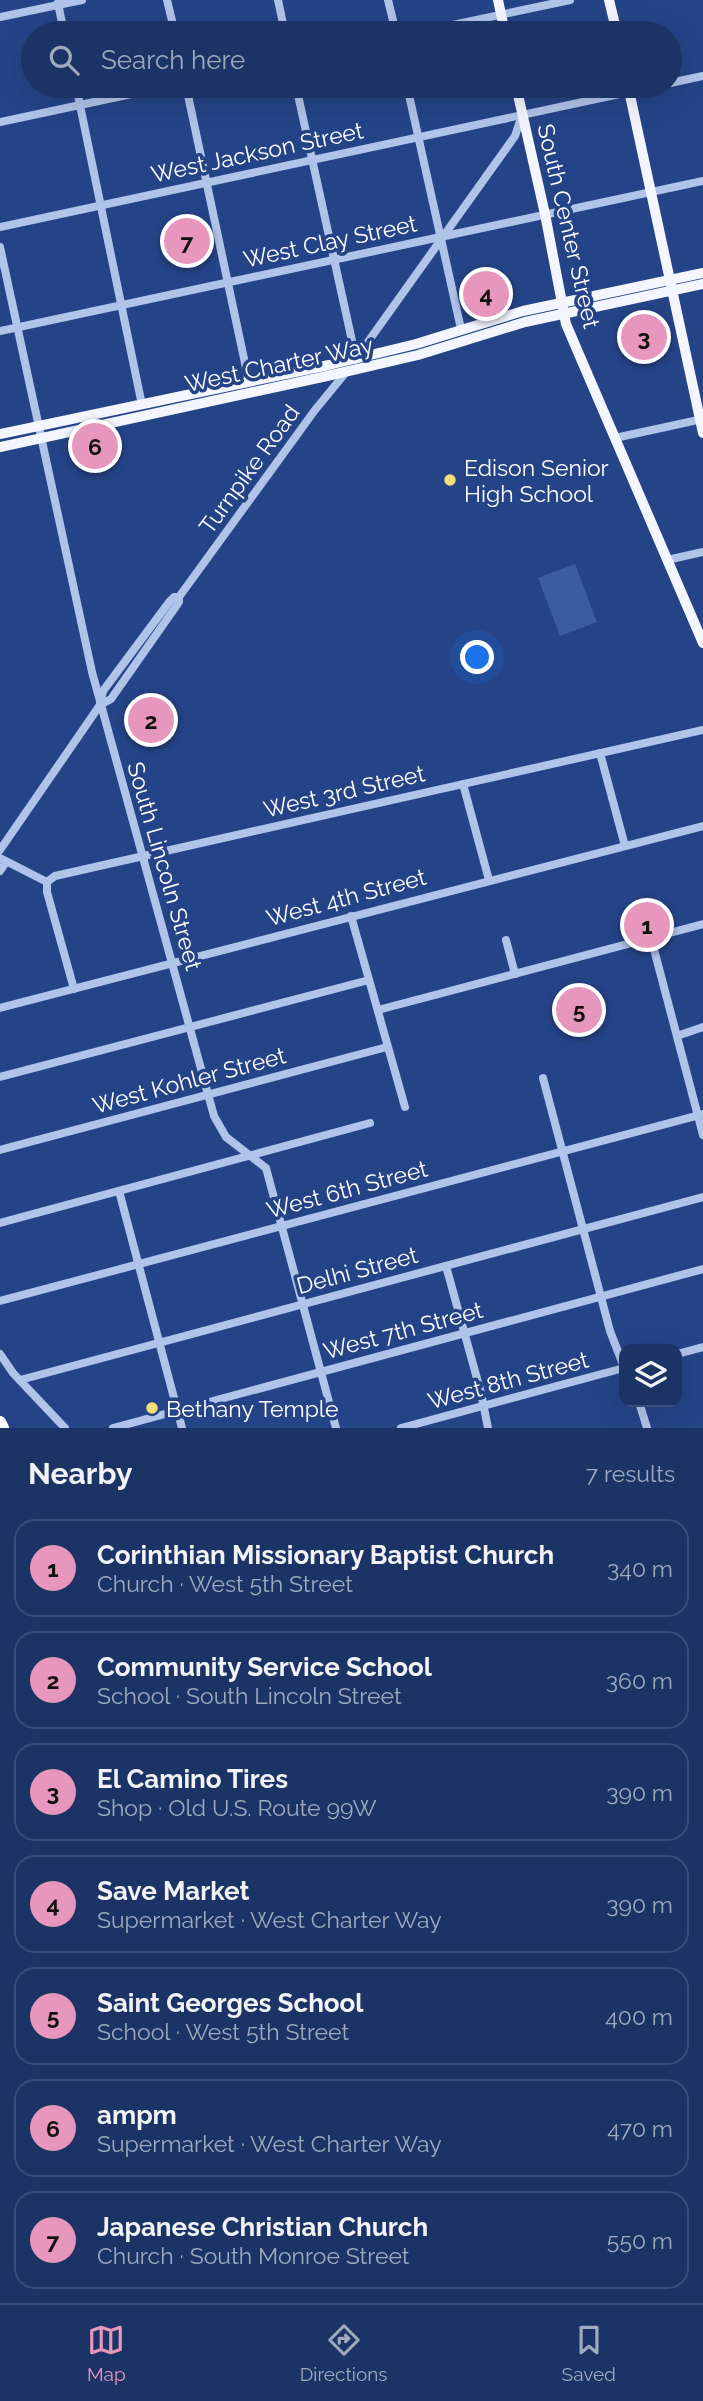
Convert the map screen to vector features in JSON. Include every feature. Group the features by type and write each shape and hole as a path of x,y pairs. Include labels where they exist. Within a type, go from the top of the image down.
{"highway":[{"path":"0,1422 3,1428"}],"main road":[{"path":"498,0 502,21"},
{"path":"609,0 614,21"},
{"name":"South Center Street","path":"518,98 566,324 703,643"},
{"path":"631,98 703,433"},
{"path":"563,308 671,285 703,273"},
{"path":"671,285 703,284"},
{"name":"West Charter Way","path":"0,447 39,432 142,405 416,344 509,314 563,308"},
{"name":"West Charter Way","path":"0,434 39,432 111,422 347,371 418,355 563,308"},
{"path":"219,399 221,394 248,387 248,382"},
{"path":"111,422 116,416 139,410 142,405"}],"street":[{"path":"0,17 82,0"},
{"path":"167,0 172,21"},
{"path":"278,0 282,21"},
{"path":"388,0 393,21"},
{"path":"472,21 570,0"},
{"path":"58,3 62,21"},
{"path":"682,80 703,76"},
{"path":"79,98 142,405"},
{"path":"0,122 113,98"},
{"path":"189,98 248,382"},
{"path":"299,98 356,359"},
{"path":"410,98 461,329"},
{"name":"West Jackson Street","path":"0,227 592,98"},
{"name":"Turnpike Road","path":"0,850 100,705 103,691 356,359 515,136 522,115"},
{"name":"West Clay Street","path":"0,331 703,181"},
{"name":"South Lincoln Street","path":"0,247 100,705 208,1094 219,1129 265,1168 336,1428"},
{"path":"615,438 701,419"},
{"path":"667,560 703,552"},
{"name":"West 3rd Street","path":"47,882 55,876 703,730"},
{"path":"600,753 625,846"},
{"path":"463,784 489,880"},
{"name":"West 4th Street","path":"0,1008 703,826"},
{"path":"0,871 3,860 47,882 47,891 74,989"},
{"path":"351,916 405,1107"},
{"path":"378,1010 703,924"},
{"path":"651,938 700,1114 703,1135"},
{"path":"506,940 515,974"},
{"path":"0,1077 369,980"},
{"path":"677,1035 703,1027"},
{"name":"West Kohler Street","path":"0,1150 387,1046"},
{"path":"543,1078 619,1356"},
{"name":"West 6th Street","path":"0,1301 700,1114"},
{"path":"0,1223 370,1123"},
{"path":"119,1191 182,1428"},
{"name":"Delhi Street","path":"20,1380 703,1197"},
{"path":"446,1266 488,1428"},
{"name":"West 7th Street","path":"113,1428 703,1269"},
{"path":"682,1353 703,1347"},
{"path":"0,1354 20,1380 65,1428"},
{"name":"West 8th Street","path":"401,1428 619,1369"},
{"path":"641,1407 647,1428"}],"shaded area":[{"path":"575,564 597,622 560,636 538,578"}],"place":[{"name":"Japanese Christian Church","path":"187,241"},
{"name":"Save Market","path":"486,294"},
{"name":"El Camino Tires","path":"644,337"},
{"name":"ampm","path":"95,446"},
{"name":"Edison Senior High School","path":"450,480"},
{"name":"Community Service School","path":"151,720"},
{"name":"Corinthian Missionary Baptist Church","path":"647,925"},
{"name":"Saint Georges School","path":"579,1010"},
{"name":"Bethany Temple","path":"152,1408"}]}
